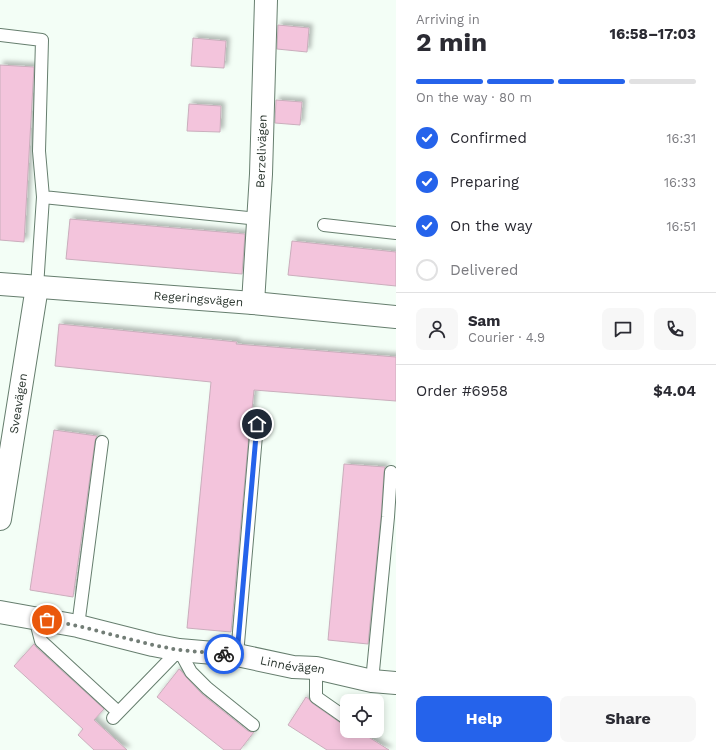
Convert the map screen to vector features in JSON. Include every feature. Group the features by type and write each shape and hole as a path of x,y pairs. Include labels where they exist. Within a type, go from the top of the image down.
{"street":[{"name":"Berzelivägen","path":"253,302 261,174 266,0"},
{"name":"Regeringsvägen","path":"0,284 253,302 396,317"},
{"name":"Sveavägen","path":"0,519 37,287"},
{"name":"Linnévägen","path":"0,612 78,626 179,650 237,655 293,667 316,668 372,681 396,683"}],"lane":[{"path":"0,35 42,40 39,152 43,197 37,287"},
{"path":"43,197 259,219"},
{"path":"324,225 396,233"},
{"path":"237,655 257,424"},
{"path":"78,626 102,442"},
{"path":"372,681 391,472"},
{"path":"35,618 41,641 116,715 179,650 191,672 207,688 253,725"},
{"path":"316,668 316,697 340,714"}],"building":[{"path":"278,25 309,28 307,52 277,49"},
{"path":"193,38 226,41 224,68 191,66"},
{"path":"0,65 34,67 24,242 0,240"},
{"path":"276,100 302,102 300,125 275,123"},
{"path":"189,104 221,106 220,132 187,131"},
{"path":"70,219 245,234 242,274 66,259"},
{"path":"292,241 396,252 396,286 288,275"},
{"path":"59,324 237,342 236,344 396,357 396,401 254,390 231,632 187,628 211,382 55,366"},
{"path":"54,430 97,436 95,441 73,597 30,590"},
{"path":"344,464 385,467 368,644 328,640"},
{"path":"34,644 104,709 94,720 127,750 94,750 78,735 83,729 14,666"},
{"path":"179,669 202,694 248,731 254,732 240,750 224,750 157,697"},
{"path":"306,697 340,723 340,738 370,738 389,750 327,750 288,725"}],"way so far":[{"path":"47,620 179,650 224,654"}],"route":[{"path":"224,654 237,655 257,424"}]}
